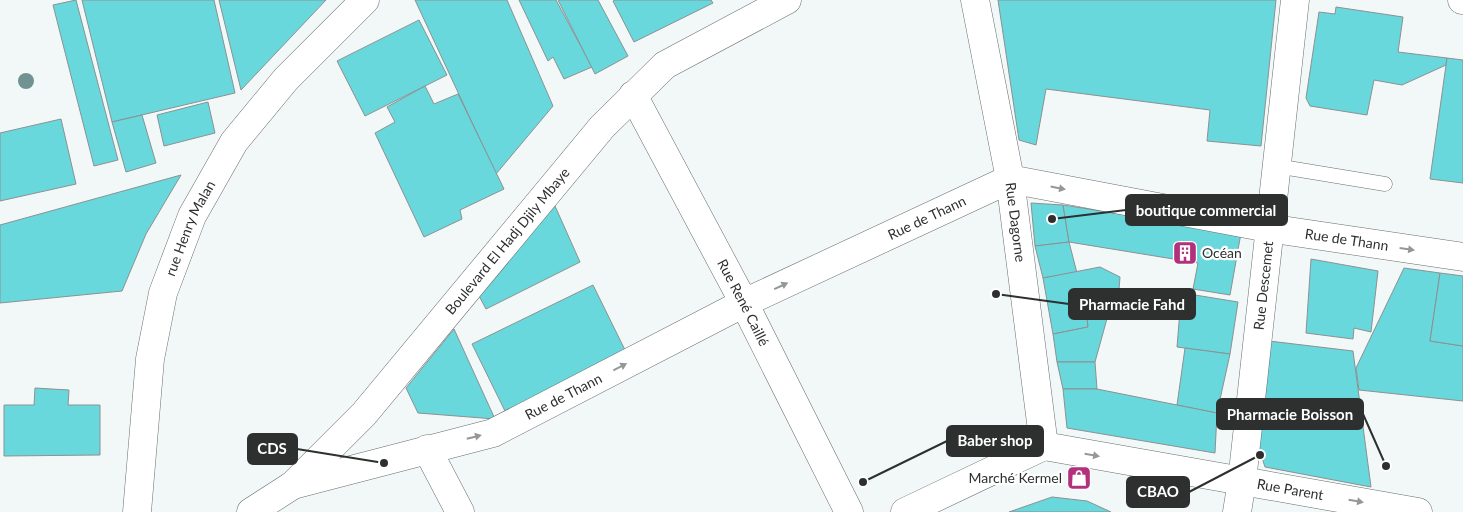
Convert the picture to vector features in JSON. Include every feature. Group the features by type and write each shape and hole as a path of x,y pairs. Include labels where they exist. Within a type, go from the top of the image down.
{"street":[{"name":"rue Henry Malan","path":"137,512 150,359 163,293 192,216 234,142 286,79 365,0"},
{"name":"Boulevard El Hadj Djily Mbaye","path":"251,512 293,485 364,414 602,126 664,65 787,0"},
{"name":"Rue Dagorne","path":"975,0 1010,179 1044,446"},
{"name":"Rue Descemet","path":"1237,512 1295,0"},
{"name":"Rue René Caillé","path":"633,95 744,303 849,512"},
{"name":"Rue de Thann","path":"293,485 494,433 744,303 1010,179 1268,228 1463,257"},
{"name":"Rue Parent","path":"1044,446 1418,512"},
{"path":"905,512 1044,446"},
{"path":"427,449 460,512"}],"lane":[{"path":"1276,166 1386,184"}],"building":[{"path":"76,0 118,160 94,166 53,5"},
{"path":"82,0 214,0 235,93 112,122"},
{"path":"219,0 326,0 241,90"},
{"path":"415,0 507,0 553,106 496,174"},
{"path":"519,0 556,0 592,67 564,79 553,57 548,61"},
{"path":"558,0 598,0 628,56 595,74"},
{"path":"711,0 713,3 634,42 613,1"},
{"path":"998,0 1276,0 1261,146 1207,141 1210,110 1046,89 1036,145 1019,140"},
{"path":"1336,7 1403,17 1398,52 1447,58 1446,65 1402,85 1374,80 1367,115 1310,106 1306,98 1319,12 1335,14"},
{"path":"419,20 447,75 365,116 337,61"},
{"path":"1447,58 1463,60 1463,183 1430,179"},
{"path":"425,86 434,104 458,94 504,189 460,210 462,219 424,237 375,133 395,122 387,107"},
{"path":"208,102 215,133 164,146 157,115"},
{"path":"142,115 156,163 126,172 112,122"},
{"path":"61,119 76,184 0,201 0,133"},
{"path":"181,175 146,234 122,291 0,303 0,225"},
{"path":"1031,203 1063,205 1069,242 1035,246"},
{"name":"Océan","path":"1063,205 1241,233 1230,295 1193,289 1198,263 1069,242"},
{"path":"555,206 580,262 486,309 478,294"},
{"path":"1069,242 1077,273 1043,278 1035,246"},
{"path":"1311,259 1378,271 1371,332 1354,328 1353,339 1306,333"},
{"path":"1100,267 1120,277 1117,314 1087,317 1088,327 1053,334 1043,278"},
{"path":"1404,268 1440,273 1430,341 1463,346 1463,401 1359,390 1356,368"},
{"path":"1440,273 1463,276 1463,346 1430,341"},
{"path":"593,285 626,352 505,411 472,344"},
{"path":"1195,295 1238,302 1230,354 1177,347 1181,298"},
{"path":"1108,315 1095,362 1057,362 1053,334 1088,327 1087,317"},
{"path":"454,329 495,419 418,413 406,388"},
{"path":"1269,341 1353,351 1371,487 1265,467 1255,437"},
{"path":"1185,348 1230,354 1217,413 1177,405"},
{"path":"1057,362 1095,362 1097,389 1063,389"},
{"path":"35,388 69,390 68,405 100,405 100,455 4,456 4,405 34,405"},
{"path":"1063,389 1097,389 1217,413 1215,453 1067,428"},
{"path":"1052,497 1087,501 1111,512 1009,512"}],"place":[{"name":"boutique commercial","path":"1052,219"},
{"name":"Océan","path":"1185,253"},
{"name":"Pharmacie Fahd","path":"996,294"},
{"name":"CBAO","path":"1260,455"},
{"name":"CDS","path":"384,463"},
{"name":"Pharmacie Boisson","path":"1386,466"},
{"name":"Marché Kermel","path":"1079,478"},
{"name":"Baber shop","path":"863,482"}]}
